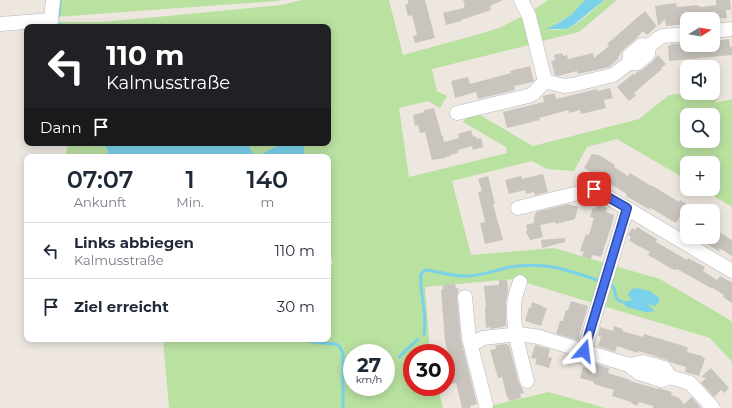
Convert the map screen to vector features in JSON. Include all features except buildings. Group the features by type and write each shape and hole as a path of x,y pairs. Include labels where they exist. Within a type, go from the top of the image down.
{"street":[{"path":"0,24 52,20 53,0"},
{"path":"521,0 529,16 545,81"},
{"path":"720,30 732,29"},
{"path":"545,81 564,86 613,75 629,63 630,55 642,45 649,46 661,37 680,35"},
{"path":"457,113 528,96 533,94 545,81"},
{"path":"518,208 594,189 732,271"},
{"path":"584,351 627,208"},
{"path":"520,282 514,306 517,334 527,381"},
{"path":"465,297 471,345 486,405"},
{"path":"471,345 483,338 517,334 534,336 629,365 639,373 654,378 661,380 670,377 690,383 714,408"}],"green space":[{"path":"56,0 282,0 55,17"},
{"path":"302,0 389,0 403,55 499,28 525,15 533,44 432,69 437,91 447,96 440,108 428,101 399,108 409,177 507,153 506,147 463,122 467,117 478,114 533,146 639,119 669,95 680,94 680,100 717,100 715,103 732,99 732,207 714,196 720,196 720,156 680,156 680,176 617,139 587,147 574,171 547,169 532,161 452,181 471,255 554,248 605,263 593,303 514,279 425,287 429,344 403,344 403,396 440,396 443,408 169,408 163,342 331,342 331,266 333,263 331,257 331,154 304,154 303,146 331,146 331,24 59,24 59,22 103,22 281,5"},
{"path":"548,0 585,0 571,15 547,29 556,30 570,28 575,25 604,0 617,0 579,32 538,42 531,12"},
{"path":"67,146 105,146 108,150 107,154 66,154"},
{"path":"249,146 278,146 263,154 252,153"},
{"path":"615,266 660,279 730,320 732,323 732,362 710,338 603,306"},
{"path":"549,392 605,408 482,408"}],"water":[{"path":"585,0 604,0 567,29 546,29 571,15"},
{"path":"105,146 249,146 255,154 107,154 108,150"},
{"path":"278,146 304,147 304,154 263,154"},
{"path":"636,288 650,291 659,298 659,303 655,306 647,304 654,310 652,312 645,312 627,307 622,302 632,300 628,295 629,292"}],"waterway":[{"path":"59,16 60,2"},
{"path":"424,335 425,319 421,289 421,274 425,270 457,276 473,276 510,267 534,265 566,270 600,281"},
{"path":"608,283 614,288 616,298 622,302"},
{"path":"399,357 418,339"},
{"path":"311,342 336,344 340,347 343,354 343,408"}],"route":[{"path":"584,351 627,208 594,189"}]}
